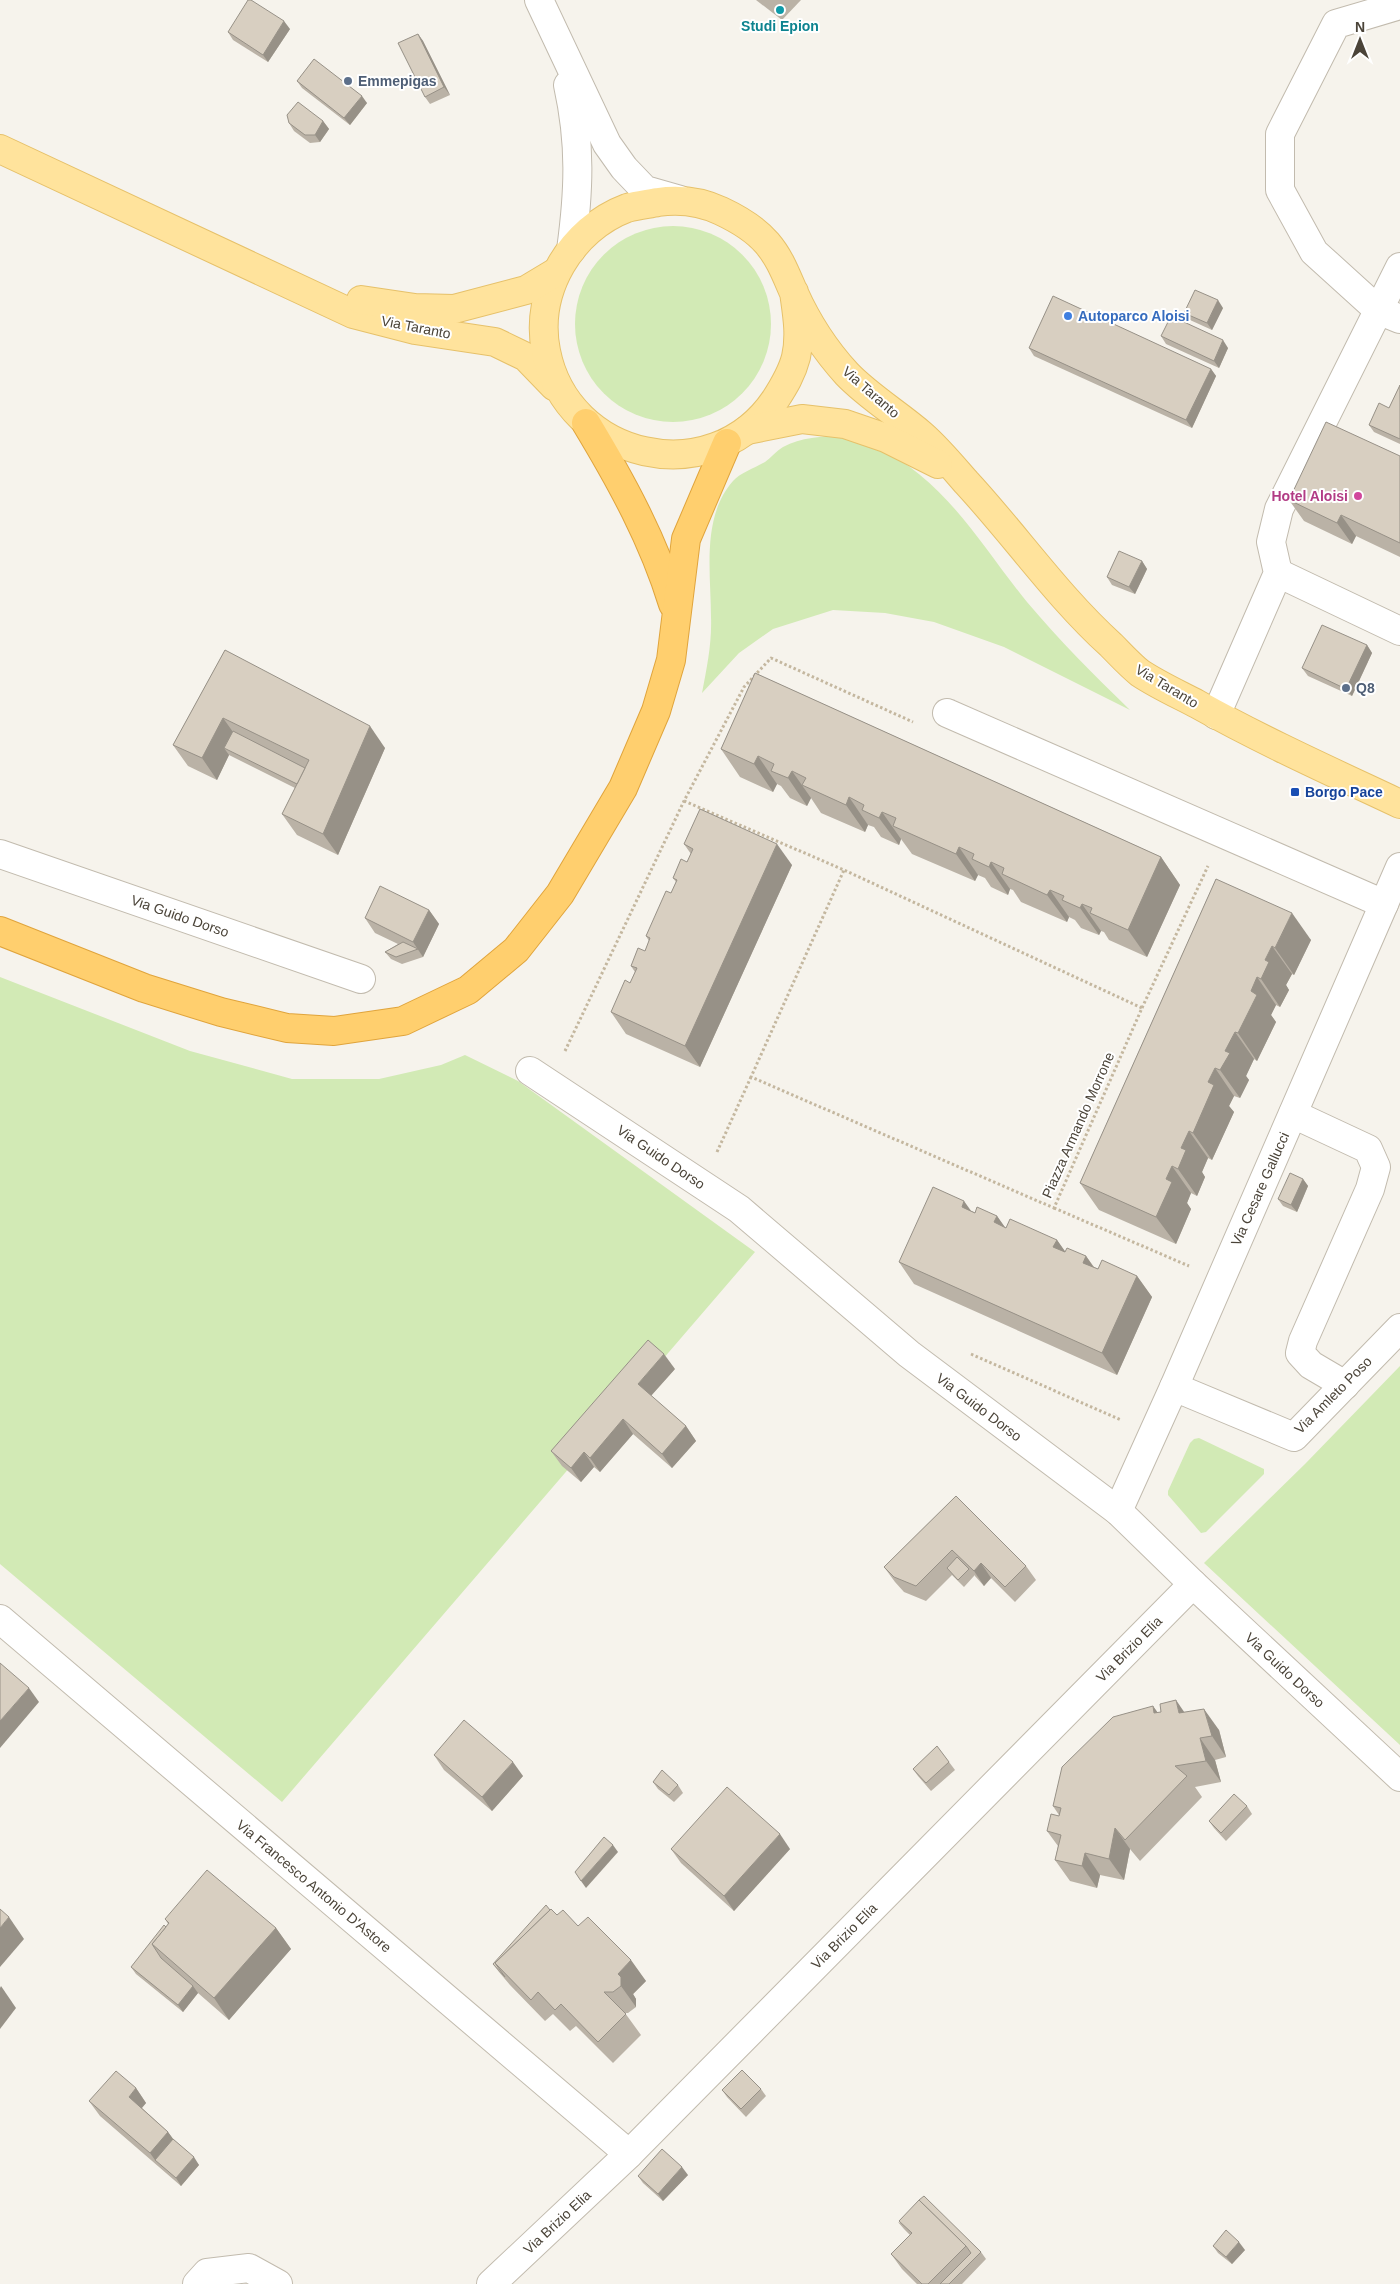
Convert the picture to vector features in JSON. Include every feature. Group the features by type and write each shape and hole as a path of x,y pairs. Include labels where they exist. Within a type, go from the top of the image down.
{"highway":[{"path":"586,423 624,487 638,516 662,568 675,613"},
{"path":"0,931 144,988 221,1012 287,1028 334,1031 403,1020 468,990 516,950 560,894 623,788 656,711 670,660 686,539 737,437"}],"main road":[{"name":"Via Taranto","path":"0,149 353,314 415,330 495,342 526,357 562,394 586,423 624,446 658,454 681,455 704,451 737,437 802,419 845,424 886,438 910,449 964,480"},
{"name":"Via Taranto","path":"562,394 552,372 545,347 545,308 556,272 571,250 589,230 608,217 631,207 674,200 718,209 747,225 766,242 780,261 820,341 848,376 923,436 1006,526 1047,579 1096,632 1139,672 1216,714 1400,804"},
{"name":"Via Taranto","path":"261,270 355,299 415,308 454,309 526,290 556,272"},
{"name":"Via Taranto","path":"737,437 765,414 788,380 796,355 799,329 794,292"}],"street":[{"path":"539,0 607,144 624,168 645,190 684,201"},
{"path":"1389,315 1314,252 1280,190 1280,134 1336,24 1400,5"},
{"path":"561,50 578,145 576,212 571,250"},
{"path":"1216,714 1278,573 1271,542 1279,509 1389,315 1400,267"},
{"path":"1278,573 1400,631"},
{"path":"947,712 1384,904"},
{"name":"Via Guido Dorso","path":"0,854 361,979"},
{"name":"Via Cesare Gallucci","path":"1118,1510 1400,867"},
{"name":"Via Guido Dorso","path":"540,1077 739,1209 909,1354 1118,1510 1193,1584 1400,1777"},
{"path":"1292,1114 1368,1149 1376,1167 1370,1189 1303,1341 1300,1353 1311,1365 1344,1385"},
{"name":"Via Amleto Poso","path":"1174,1386 1294,1437 1400,1328"},
{"name":"Via Brizio Elia","path":"491,2284 629,2154 1193,1584"},
{"name":"Via Francesco Antonio D'Astore","path":"0,1619 629,2154"},
{"path":"197,2284 207,2273 249,2268 278,2284"}],"path":[{"path":"540,1077 744,687 771,658 915,723"},
{"path":"684,801 844,870 1142,1008"},
{"name":"Piazza Armando Morrone","path":"751,1077 1054,1208 1142,1008 1210,860"},
{"path":"702,1185 844,870"},
{"path":"1054,1208 1192,1267 1194,1261"},
{"path":"964,1351 1124,1421"}],"green space":[{"path":"673,226 701,230 719,238 735,248 749,262 767,296 771,324 767,352 759,370 749,386 735,400 701,418 673,422 645,418 627,410 611,400 597,386 579,352 575,324 579,296 587,278 597,262 611,248 645,230"},
{"path":"842,435 871,444 900,460 942,495 977,536 1039,616 1130,710 1004,647 934,622 885,613 833,610 773,629 739,653 702,693 711,636 710,546 716,511 723,495 736,478 765,462 783,447 804,439"},
{"path":"0,977 190,1051 292,1079 379,1079 441,1065 465,1055 518,1081 755,1252 282,1802 0,1564"},
{"path":"1400,1366 1400,1745 1204,1563 1305,1464"},
{"path":"1199,1438 1264,1469 1264,1474 1206,1532 1201,1533 1168,1495 1168,1491 1190,1443 1194,1439"}],"building":[{"path":"248,0 251,0 284,21 263,55 228,32"},
{"path":"418,34 444,87 425,97 398,43"},
{"path":"314,59 362,96 344,118 297,81"},
{"path":"298,102 323,121 315,135 305,135 289,123 287,115"},
{"path":"1195,290 1218,300 1207,323 1184,313"},
{"path":"1053,296 1211,369 1186,420 1029,348"},
{"path":"1171,316 1223,340 1214,361 1161,336"},
{"path":"1400,385 1400,439 1369,425 1379,403 1389,408"},
{"name":"Hotel Aloisi","path":"1326,422 1400,456 1400,543 1341,515 1337,523 1289,500"},
{"path":"1119,551 1142,561 1129,587 1107,577"},
{"path":"1322,625 1367,645 1346,689 1302,668"},
{"path":"225,650 370,726 323,834 282,814 309,760 223,718 202,758 173,745"},
{"path":"755,673 1161,857 1128,930 1090,913 1092,908 1082,904 1080,908 1062,900 1064,896 1050,890 1047,895 1002,874 1004,868 991,862 989,867 972,859 974,854 959,847 956,854 893,826 896,818 882,812 879,818 862,810 864,805 849,797 846,805 802,785 806,778 792,771 788,778 771,771 774,764 758,756 754,764 721,749"},
{"path":"233,731 305,768 297,784 224,748"},
{"path":"700,809 777,844 685,1046 611,1012 625,980 630,983 637,968 631,966 638,948 645,951 650,938 646,936 666,891 671,893 677,880 673,878 681,859 687,862 693,849 684,844"},
{"path":"1216,879 1292,913 1275,948 1272,946 1265,960 1269,962 1261,979 1257,977 1251,991 1257,995 1238,1033 1235,1032 1225,1051 1230,1053 1220,1070 1215,1068 1208,1082 1214,1085 1193,1133 1189,1131 1181,1148 1186,1150 1178,1169 1172,1166 1166,1179 1172,1182 1156,1217 1080,1183"},
{"path":"380,886 429,910 413,942 365,918"},
{"path":"403,942 418,949 396,957 385,952"},
{"path":"1290,1173 1303,1179 1291,1205 1278,1199"},
{"path":"933,1187 964,1201 962,1207 975,1213 977,1207 997,1216 994,1222 1006,1228 1010,1219 1057,1240 1053,1247 1065,1252 1067,1248 1086,1256 1083,1263 1098,1269 1102,1260 1137,1276 1102,1353 899,1262"},
{"path":"648,1340 664,1354 638,1384 686,1426 662,1454 623,1419 590,1458 584,1452 571,1468 551,1451"},
{"path":"956,1496 1026,1566 1005,1587 981,1563 974,1571 952,1550 916,1586 894,1577 884,1567"},
{"path":"957,1557 969,1569 958,1580 947,1568"},
{"path":"0,1663 29,1688 0,1721"},
{"path":"1176,1700 1179,1713 1204,1709 1212,1736 1200,1738 1206,1761 1175,1766 1187,1776 1125,1840 1115,1828 1109,1859 1085,1853 1082,1866 1055,1860 1061,1835 1047,1831 1051,1814 1059,1816 1061,1808 1053,1806 1062,1767 1113,1717 1153,1706 1154,1713 1161,1712 1160,1704"},
{"path":"464,1720 513,1762 482,1797 434,1755"},
{"path":"937,1746 949,1762 926,1783 913,1769"},
{"path":"662,1770 678,1785 669,1795 653,1782"},
{"path":"727,1787 780,1834 724,1896 671,1849"},
{"path":"1234,1794 1247,1806 1221,1833 1209,1821"},
{"path":"604,1837 613,1845 581,1881 575,1872"},
{"path":"207,1870 276,1928 214,1998 152,1944 169,1923 165,1919"},
{"path":"546,1905 550,1910 495,1963 505,1977 493,1964"},
{"path":"0,1909 9,1917 0,1928"},
{"path":"551,1909 557,1915 563,1910 578,1926 588,1917 631,1960 618,1974 621,1977 621,1986 613,1992 604,1992 626,2014 598,2042 561,2004 555,2010 538,1992 531,2000 495,1963"},
{"path":"164,1925 166,1927 152,1944 161,1958 193,1986 178,2005 131,1967"},
{"path":"742,2070 761,2089 741,2109 722,2090"},
{"path":"116,2071 136,2088 129,2097 168,2132 150,2153 89,2101"},
{"path":"173,2139 194,2157 176,2178 155,2160"},
{"path":"662,2149 682,2167 658,2194 638,2176"},
{"path":"924,2196 981,2252 949,2284 940,2284 971,2253 919,2200"},
{"path":"919,2200 966,2246 928,2284 922,2284 891,2254 912,2233 899,2221"},
{"path":"1226,2230 1239,2242 1226,2257 1213,2246"}],"place":[{"name":"Studi Epion","path":"780,10"},
{"name":"Emmepigas","path":"348,81"},
{"name":"Autoparco Aloisi","path":"1068,316"},
{"name":"Hotel Aloisi","path":"1358,496"},
{"name":"Q8","path":"1346,688"},
{"name":"Borgo Pace","path":"1295,792"}]}
